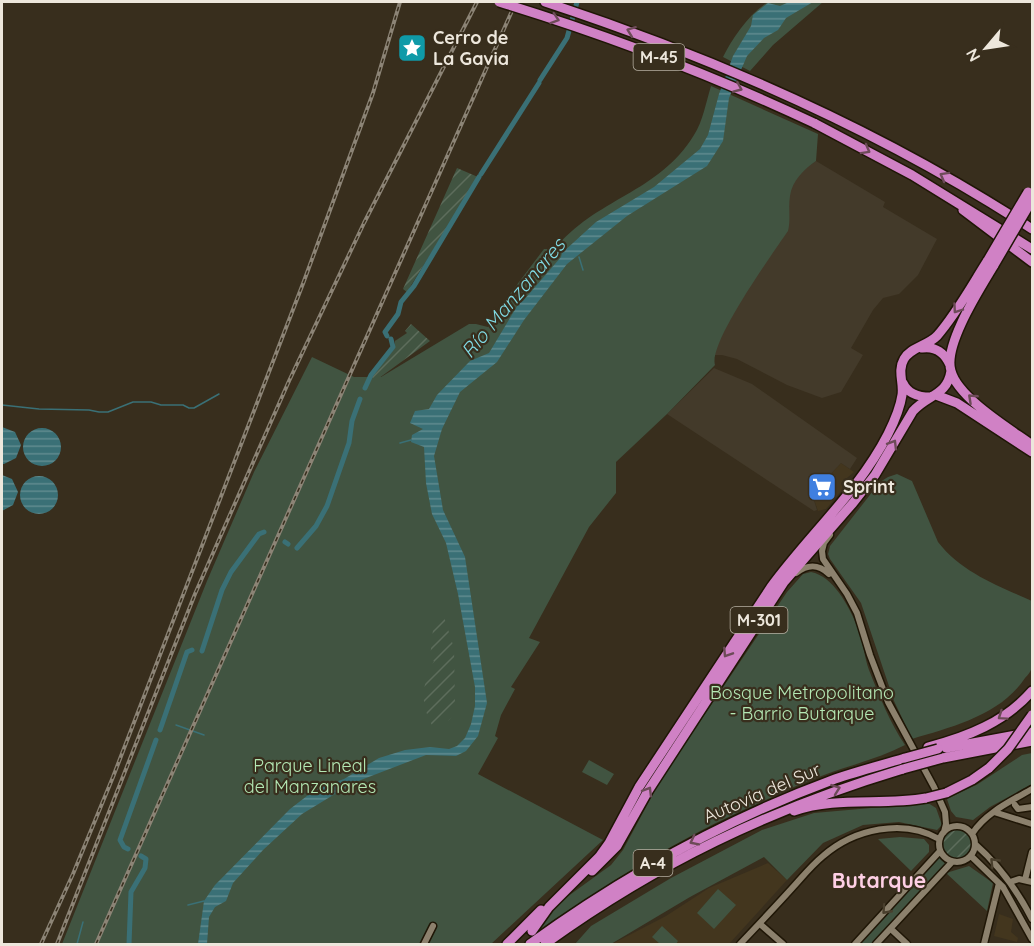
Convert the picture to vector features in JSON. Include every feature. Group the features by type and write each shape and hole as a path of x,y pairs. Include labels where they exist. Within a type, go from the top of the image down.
{"highway":[{"name":"M-45","path":"499,2 606,36 743,90 858,145 1032,249"},
{"name":"M-45","path":"545,2 612,24 694,56 820,111 915,160 995,205 1032,229"},
{"name":"M-301","path":"566,890 607,859 617,846 648,791 790,575 854,503 875,474 913,411 944,389 949,381 955,340 964,318 991,262 1030,196 1032,183"},
{"path":"950,198 1032,264"},
{"path":"995,205 1003,205 1032,222"},
{"name":"M-301","path":"532,931 549,907 599,857 639,787 771,587 874,459 896,418 903,393 900,375 906,356 929,343 945,326 991,262"},
{"path":"914,350 925,347 935,349 947,359 955,381 978,405 1031,444"},
{"path":"900,375 905,386 913,394 921,397 933,396 957,403 1032,452"},
{"path":"940,750 991,723 1011,710 1032,691"},
{"path":"724,836 745,831 797,810 820,805 926,798 946,793 972,780 989,768 1008,749 1032,715"},
{"name":"Autovía del Sur","path":"530,944 584,905 645,867 732,822 836,779 905,758 1032,732"},
{"name":"Autovía del Sur","path":"545,945 621,892 724,836 838,788 903,769 940,750 1032,741"},
{"path":"507,945 609,843"}],"street":[{"path":"854,503 824,543 823,560 857,613 888,702 945,812 953,821 972,834 975,844 990,857 1010,882 1032,919"},
{"path":"759,620 797,572 806,567 822,567 838,582"},
{"path":"972,834 978,825 994,812 1032,789"},
{"path":"1015,805 1018,809 1032,807"},
{"path":"945,812 946,824 939,839 940,851 945,858 952,862 965,861 971,856 975,844"},
{"path":"994,812 1032,824"},
{"path":"944,832 952,827 963,827"},
{"path":"740,945 823,855 850,838 880,829 904,828 927,832 939,839"},
{"path":"855,945 940,851"},
{"path":"1010,882 1019,879 1029,881 1032,852"},
{"path":"971,856 999,883 1011,899 1032,939"},
{"path":"876,945 952,862"},
{"path":"984,945 999,883"},
{"path":"760,924 783,945"},
{"path":"424,945 433,926"},
{"path":"891,929 907,945"}],"shaded area":[{"path":"816,161 885,202 883,207 937,239 918,275 899,294 883,298 873,310 851,348 863,355 841,392 822,398 787,385 737,359 713,355 787,192 803,170"},
{"path":"714,368 752,384 857,458 850,469 841,463 812,494 817,510 814,511 667,414"},
{"path":"841,463 854,472 841,483 843,489 826,509 818,511 812,494"},
{"path":"768,863 787,880 729,944 612,944 666,916 709,888"},
{"path":"999,914 1013,919 1011,932 1018,938 1017,942 994,936"}],"green space":[{"path":"768,2 823,2 773,45 750,71 723,57 742,26"},
{"name":"Parque Lineal del Manzanares","path":"711,86 818,134 816,161 793,185 789,200 788,231 756,277 731,319 721,338 715,365 616,462 616,493 589,527 529,638 540,642 511,687 515,689 501,715 495,736 498,738 478,774 603,840 491,944 62,944 207,581 254,472 312,357 354,377 381,377 469,324 488,327 503,303 544,249 555,249 588,218 645,183 680,154 697,130"},
{"path":"457,168 478,177 407,292 403,289"},
{"path":"411,324 430,341 375,381 372,377 395,348 395,341 407,333 405,331"},
{"name":"Bosque Metropolitano - Barrio Butarque","path":"897,474 912,481 938,542 948,553 958,562 994,584 1032,601 1032,668 1015,691 975,718 912,739 894,701 861,603 828,554 830,546 880,482"},
{"name":"Bosque Metropolitano - Barrio Butarque","path":"811,572 826,579 850,610 859,631 867,665 890,718 905,745 876,758 807,782 700,831 618,878 539,930 560,902 611,865 623,850 660,781 787,592 803,574"},
{"path":"444,617 454,648 455,705 453,715 449,720 433,727 426,710 424,694 434,661 430,658 434,620"},
{"path":"1032,753 1032,784 990,807 973,820 956,817 951,811 947,799 978,784 1022,755"},
{"path":"589,760 614,774 607,785 582,772"},
{"path":"928,803 936,808 942,825 937,830 899,822 863,825 823,843 787,880 764,857 690,897 611,944 575,944 591,926 671,878 762,830 814,813"},
{"path":"957,829 963,830 971,838 971,850 963,858 957,859 951,858 943,850 942,844 943,838 951,830"},
{"path":"900,837 924,839 929,845 929,852 911,871 878,839"},
{"path":"938,857 946,864 873,944 858,944"},
{"path":"969,866 993,883 987,911 946,873"},
{"path":"718,889 736,905 714,929 697,913"},
{"path":"662,926 678,941 676,944 660,944 652,937"}],"water":[{"path":"789,2 813,2 786,18 778,30 764,38 747,56 729,98 723,141 707,166 627,216 567,264 524,320 497,362 460,392 442,429 434,456 443,510 465,557 487,703 478,736 466,751 456,756 426,755 353,783 302,814 263,850 233,883 226,901 215,907 209,917 207,944 198,944 204,901 215,885 290,809 316,789 344,779 379,758 405,750 430,747 449,749 457,746 465,738 475,706 475,687 446,543 432,514 426,483 424,447 411,442 412,435 423,429 410,423 415,411 429,409 437,395 470,361 489,353 519,303 561,257 562,253 596,222 654,187 700,149 708,135 719,94 733,56 751,26 753,15 768,3 780,6"},
{"path":"2,427 15,432 21,445 16,458 4,464 2,464"},
{"path":"42,428 55,434 61,447 55,460 42,466 29,460 23,447 29,434"},
{"path":"2,475 12,479 18,492 13,505 2,511"},
{"path":"39,476 52,482 58,495 52,508 39,514 26,508 20,495 26,482"}],"waterway":[{"path":"540,80 567,38 577,2"},
{"path":"481,174 539,83"},
{"path":"387,336 385,332 398,314 401,302 414,286 479,177"},
{"path":"579,257 583,270"},
{"path":"365,388 371,375 393,347 391,339"},
{"path":"2,405 99,412 108,412 133,402 183,405 194,408 219,394"},
{"path":"297,548 316,526 327,506 349,443 352,421 360,399"},
{"path":"400,443 411,440"},
{"path":"202,651 222,590 231,572 259,534 264,532"},
{"path":"160,730 187,652 192,650"},
{"path":"176,725 204,735"},
{"path":"128,849 120,840 156,740"},
{"path":"129,944 131,892 145,868 146,859 141,856"},
{"path":"188,905 204,901"},
{"path":"77,944 83,922"}],"railway":[{"path":"41,944 113,777 304,281 373,93 400,2"},
{"path":"57,944 195,594 289,381 364,223 477,2"},
{"path":"96,944 516,2"}],"place":[{"name":"Cerro de La Gavia","path":"412,48"},
{"name":"Sprint","path":"822,487"}],"district":[{"name":"Butarque","path":"879,881"}],"water label":[{"name":"Río Manzanares","path":"513,298"}]}
